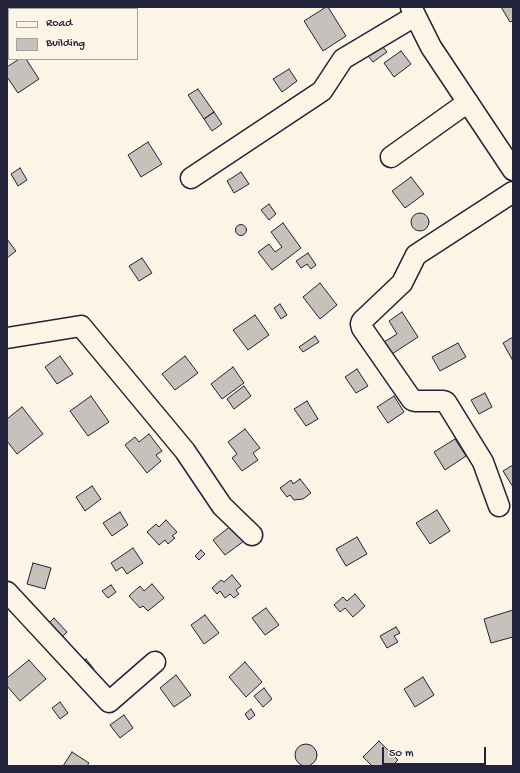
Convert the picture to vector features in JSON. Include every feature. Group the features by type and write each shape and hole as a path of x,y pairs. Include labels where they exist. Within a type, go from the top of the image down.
{"street":[{"path":"191,178 322,91 343,59 413,11 431,47 513,170"},
{"path":"391,158 468,102"},
{"path":"499,506 483,462 446,402 416,402 412,400 362,328 361,324 362,321 402,283 416,255 513,192"},
{"path":"7,338 81,326 185,450 222,506 252,535"},
{"path":"7,592 109,702 155,662"}],"building":[{"path":"328,7 346,36 323,51 304,21"},
{"path":"501,7 513,7 513,21 510,22"},
{"path":"7,30 8,52 7,52"},
{"path":"382,46 387,52 373,62 368,56"},
{"path":"401,51 411,64 394,77 384,63"},
{"path":"18,60 27,60 39,79 18,93 7,77 7,67"},
{"path":"289,69 297,81 282,92 273,79"},
{"path":"198,89 214,112 204,119 188,95"},
{"path":"214,112 222,124 212,131 204,119"},
{"path":"148,142 162,164 141,177 128,155"},
{"path":"20,168 27,180 18,186 11,174"},
{"path":"241,172 249,184 234,193 227,181"},
{"path":"411,177 424,194 405,208 392,191"},
{"path":"269,204 276,214 269,220 261,210"},
{"path":"420,213 426,216 429,222 426,228 420,231 414,228 411,222 414,216"},
{"path":"283,223 301,248 272,270 258,252 269,244 275,252 282,247 271,232"},
{"path":"239,225 243,225 245,226 245,234 239,235 236,232 236,228"},
{"path":"7,239 16,251 7,258"},
{"path":"308,253 316,265 311,269 307,264 301,268 296,261"},
{"path":"142,258 152,273 139,281 129,266"},
{"path":"320,283 337,305 320,319 303,297"},
{"path":"280,304 287,315 281,319 274,308"},
{"path":"402,312 418,337 392,354 384,342 397,334 389,321"},
{"path":"255,315 269,335 248,350 233,330"},
{"path":"315,336 319,342 303,352 299,347"},
{"path":"513,337 513,361 503,343"},
{"path":"458,343 466,357 440,371 432,357"},
{"path":"60,356 73,374 57,384 45,367"},
{"path":"185,356 198,373 175,390 162,374"},
{"path":"233,367 244,383 222,399 211,384"},
{"path":"357,369 368,386 356,393 345,377"},
{"path":"244,386 251,396 234,409 227,399"},
{"path":"485,393 492,407 479,414 471,400"},
{"path":"91,396 109,422 88,436 70,411"},
{"path":"394,396 404,412 388,423 377,407"},
{"path":"307,401 318,419 306,426 294,409"},
{"path":"22,407 43,434 17,454 7,441 7,419"},
{"path":"245,429 260,448 253,453 258,460 242,471 232,458 237,454 228,442"},
{"path":"149,434 162,451 156,455 161,461 147,473 125,445 135,437 139,442"},
{"path":"455,439 466,456 445,470 434,452"},
{"path":"513,465 513,487 503,471"},
{"path":"300,479 311,493 303,499 294,500 290,495 287,497 280,488 291,480 293,484"},
{"path":"92,486 101,499 85,511 76,497"},
{"path":"437,510 450,531 430,544 416,523"},
{"path":"120,512 128,525 112,536 103,523"},
{"path":"166,520 177,532 172,536 175,538 168,544 165,540 159,545 147,532 156,524 159,527"},
{"path":"232,525 244,541 225,555 213,540"},
{"path":"357,537 367,554 346,566 336,549"},
{"path":"133,548 143,563 127,574 122,567 116,571 111,563"},
{"path":"201,550 205,554 199,560 195,556"},
{"path":"33,563 51,568 45,589 27,584"},
{"path":"232,575 241,586 236,590 239,594 234,598 230,594 225,598 220,591 217,594 212,588 221,580 224,582"},
{"path":"152,584 164,598 148,611 143,606 140,608 129,596 140,586 144,591"},
{"path":"111,585 116,592 108,598 102,591"},
{"path":"355,594 365,606 353,617 345,608 340,612 334,605 343,597 347,601"},
{"path":"266,608 279,625 265,635 252,618"},
{"path":"513,610 513,637 491,643 484,619"},
{"path":"205,615 219,633 204,644 191,625"},
{"path":"54,618 67,632 60,639 47,625"},
{"path":"396,627 400,633 394,636 398,642 387,648 380,636"},
{"path":"86,659 94,669 89,673 81,663"},
{"path":"29,660 46,679 20,701 7,686 7,678"},
{"path":"245,662 262,682 246,697 229,677"},
{"path":"176,675 191,695 174,707 160,688"},
{"path":"423,677 434,695 415,707 404,689"},
{"path":"264,688 272,699 263,707 254,696"},
{"path":"60,702 68,713 60,719 52,708"},
{"path":"251,709 255,715 249,720 245,714"},
{"path":"124,715 133,728 120,738 110,725"},
{"path":"379,741 398,760 392,766 372,766 363,757"},
{"path":"306,744 314,747 317,755 314,763 306,766 298,763 295,755 298,747"},
{"path":"72,752 89,763 87,766 63,766"}]}
